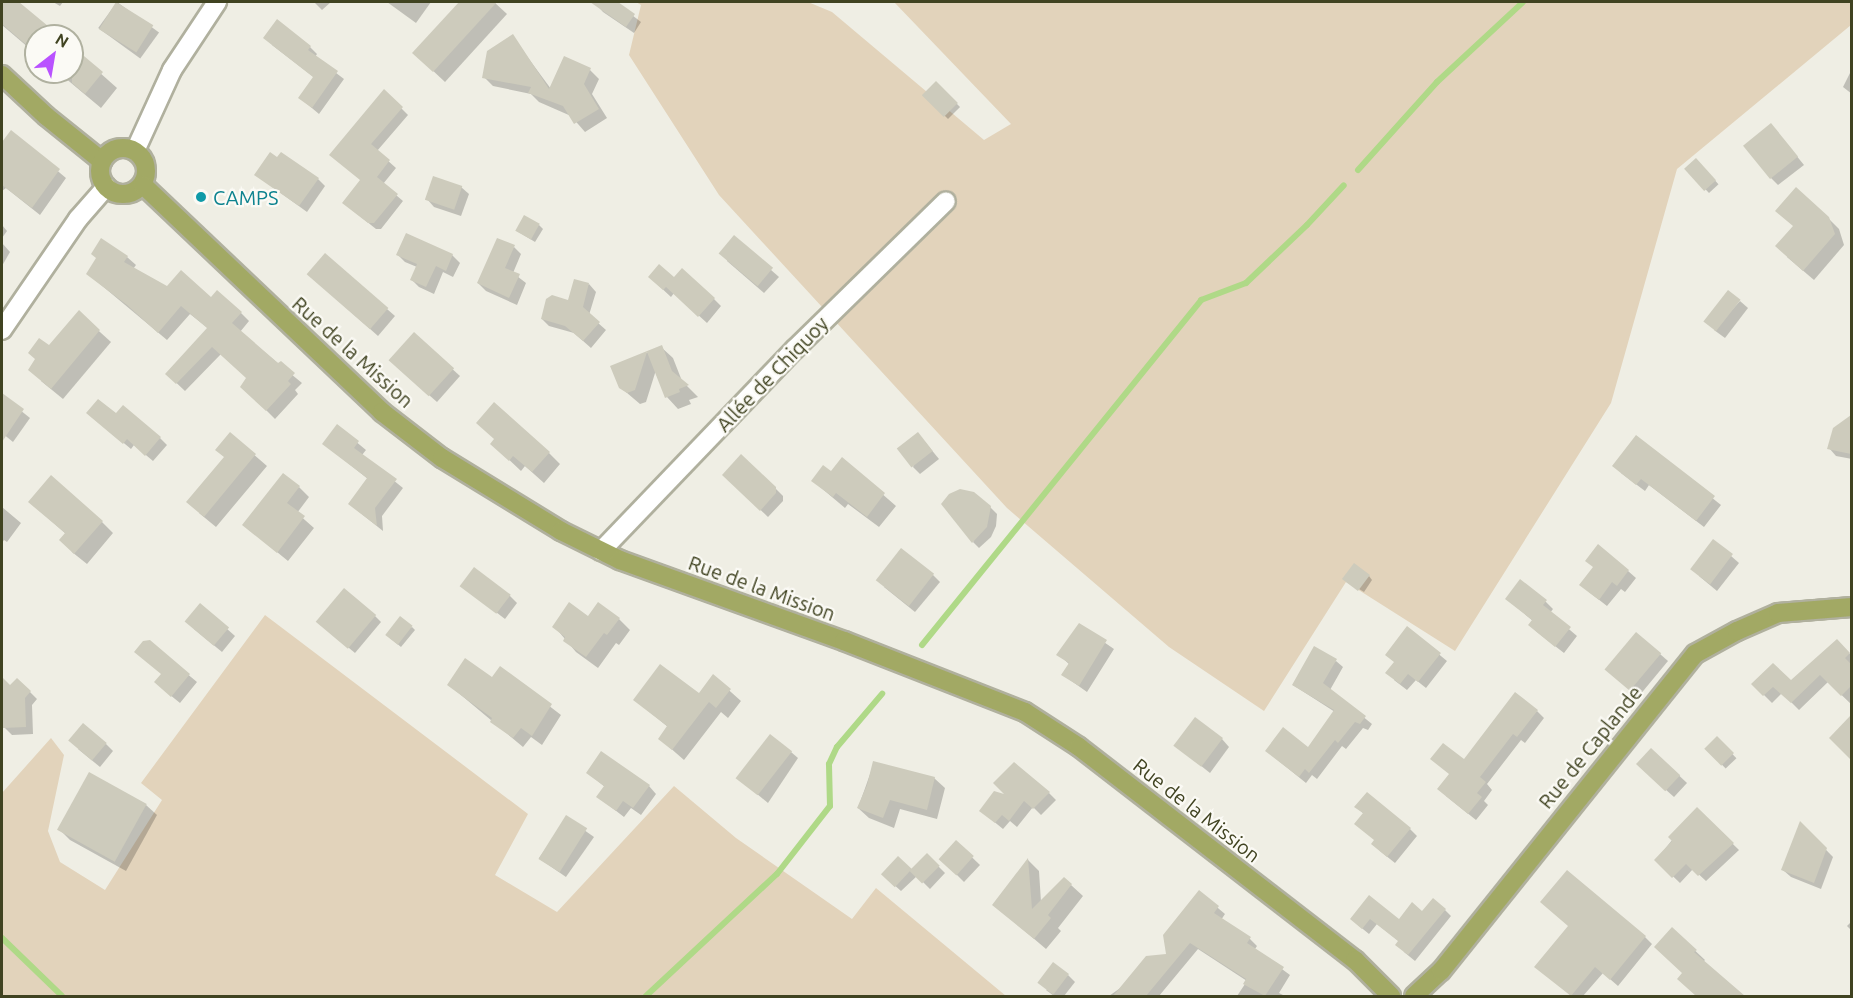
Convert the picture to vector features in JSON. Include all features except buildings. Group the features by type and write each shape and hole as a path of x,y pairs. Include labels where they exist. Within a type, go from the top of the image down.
{"main road":[{"path":"2,75 46,116 102,161"},
{"path":"120,148 135,151 145,163 146,178 143,185 125,195 112,192 106,187 100,175 102,161 106,155 120,148"},
{"name":"Rue de la Mission","path":"143,185 382,412 442,458 561,531 601,550 1025,712 1079,747 1309,924 1355,960 1391,996"},
{"name":"Rue de Caplande","path":"1414,996 1442,971 1695,654 1737,631 1778,614 1851,607"}],"street":[{"path":"135,151 172,70 217,2"},
{"path":"2,330 78,219 106,187"},
{"name":"Allée de Chiquoy","path":"601,550 795,349 946,201"}],"shaded area":[{"path":"636,2 808,2 832,12 984,140 1011,124 894,2 1852,2 1851,25 1677,169 1611,403 1455,651 1346,582 1264,711 1169,647 1007,508 719,195 629,55 641,5"},
{"path":"265,615 528,814 495,875 557,912 674,786 736,838 852,919 876,888 1006,996 2,996 2,793 51,738 64,755 48,831 60,862 105,890 162,800 141,783"}],"waterway":[{"path":"1358,170 1437,82 1523,2"},
{"path":"922,645 1201,300 1246,283 1307,225 1344,185"},
{"path":"646,996 777,874 830,806 829,764 837,747 882,694"},
{"path":"2,938 62,996"}],"place":[{"name":"CAMPS","path":"201,197"}]}
